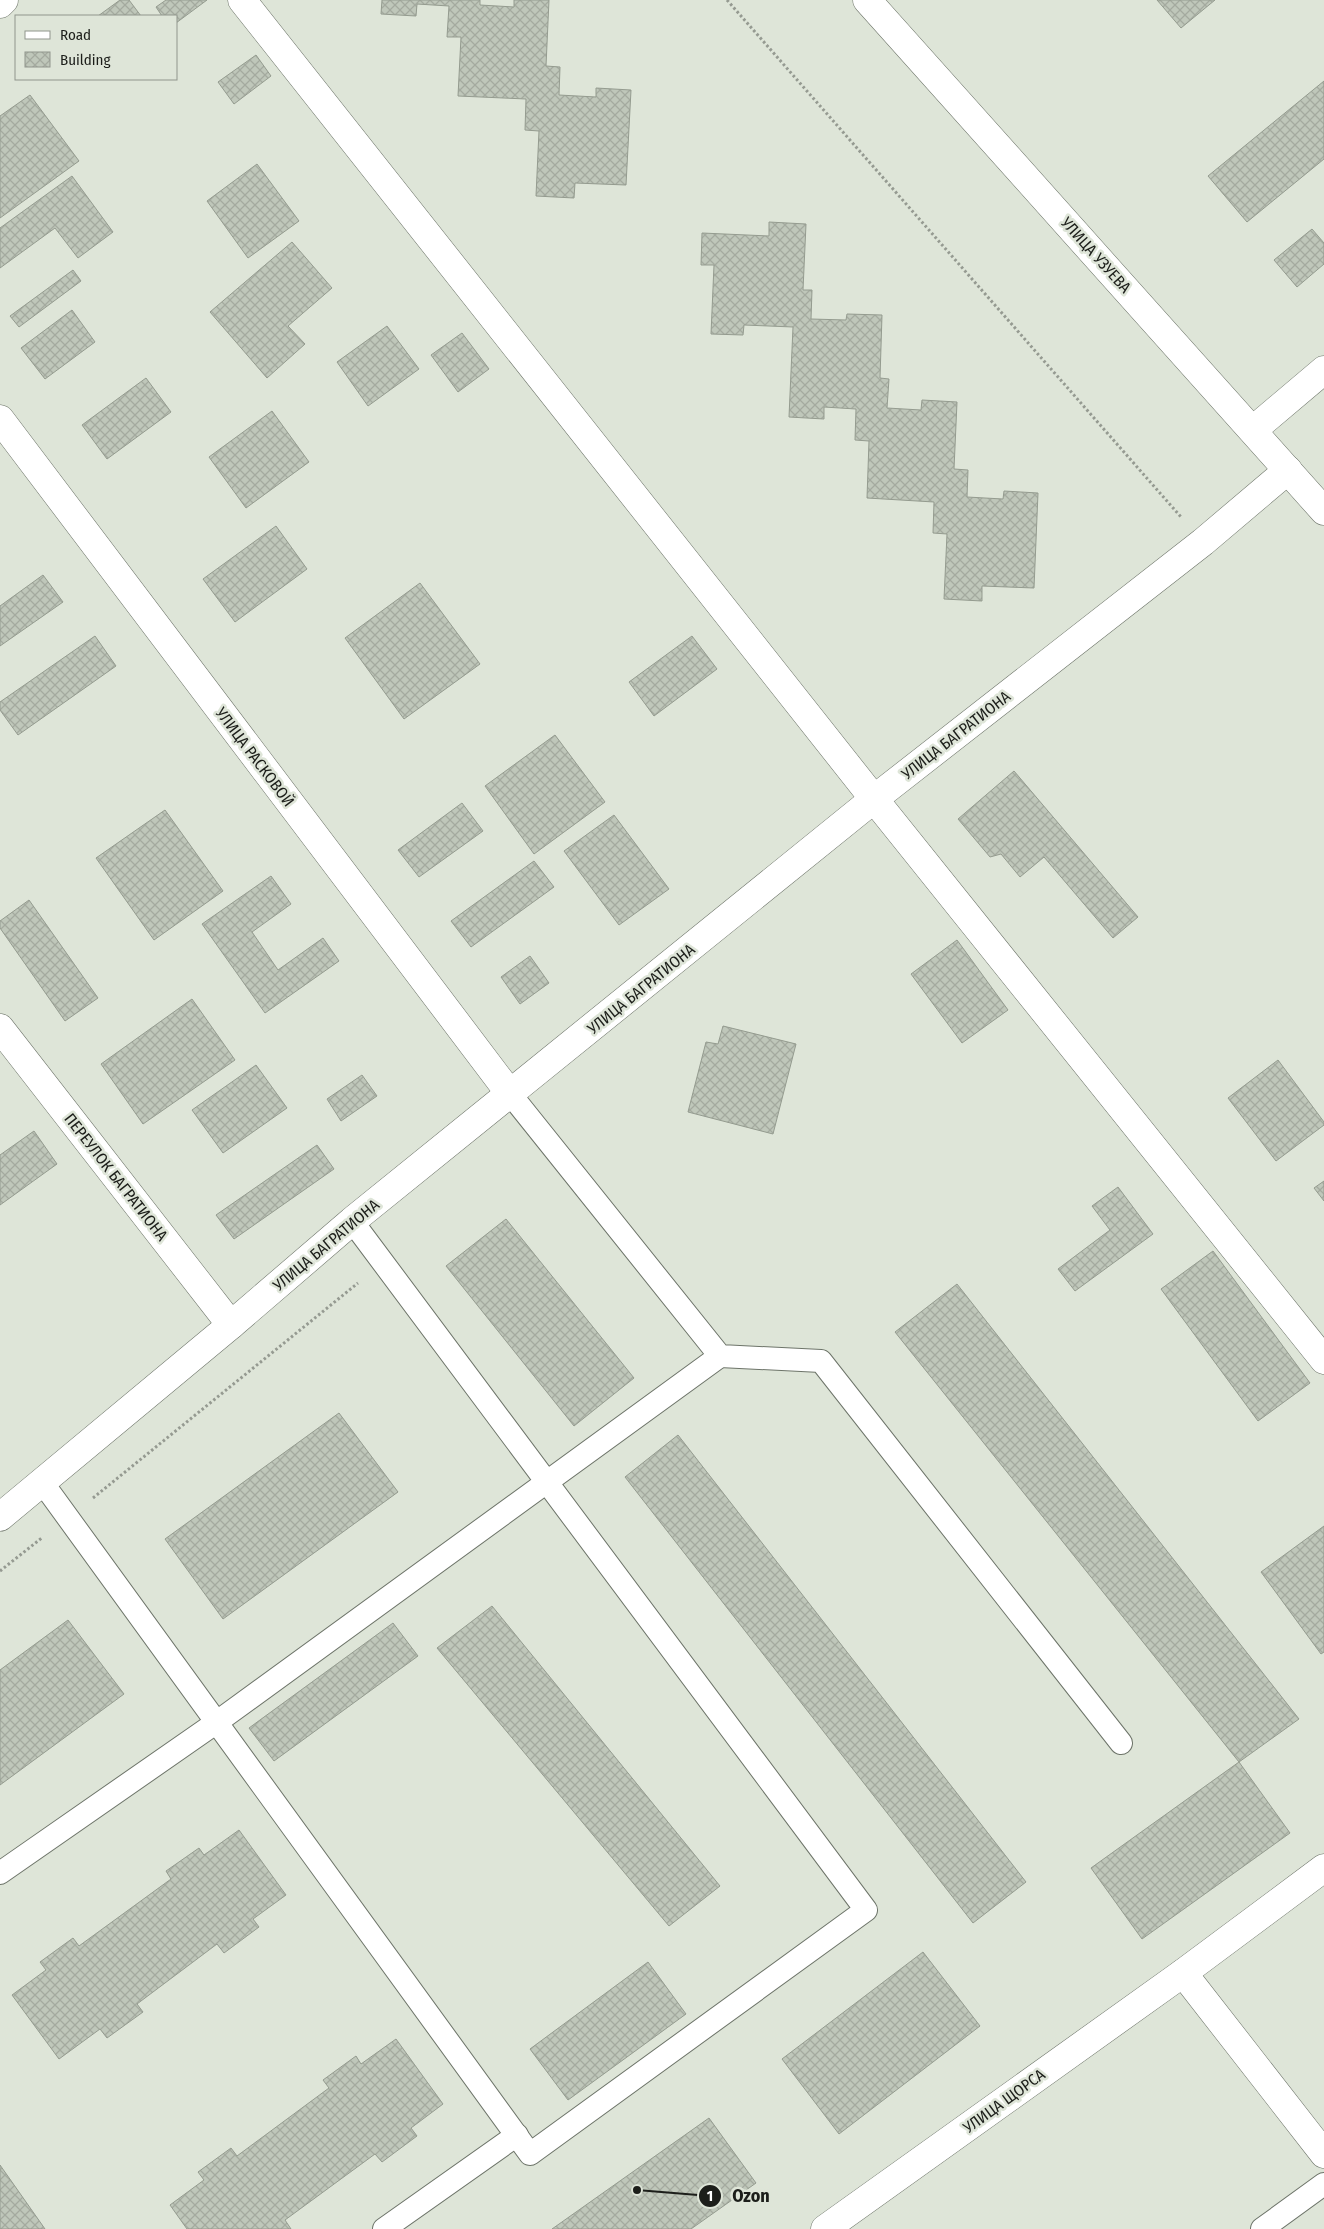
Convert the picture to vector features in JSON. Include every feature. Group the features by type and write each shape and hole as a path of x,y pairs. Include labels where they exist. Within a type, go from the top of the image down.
{"street":[{"path":"0,4 4,0"},
{"path":"242,0 874,799 1324,1360"},
{"name":"УЛИЦА УЗУЕВА","path":"867,0 1324,510"},
{"path":"1252,430 1324,370"},
{"name":"УЛИЦА РАСКОВОЙ","path":"0,418 510,1095"},
{"name":"УЛИЦА БАГРАТИОНА","path":"0,1517 232,1326 352,1222 874,799 1203,542 1288,470"},
{"name":"ПЕРЕУЛОК БАГРАТИОНА","path":"0,1028 232,1326"},
{"name":"УЛИЦА ЩОРСА","path":"825,2229 1183,1973 1324,1868"},
{"path":"1183,1973 1324,2154"}],"lane":[{"path":"510,1095 720,1356"},
{"path":"42,1482 530,2154 866,1910 352,1222"},
{"path":"0,1873 217,1722 548,1484 720,1356 821,1361 1121,1743"},
{"path":"384,2229 517,2135"},
{"path":"1262,2229 1324,2184"}],"path":[{"path":"727,0 1203,542"},
{"path":"0,1571 384,1263"}],"building":[{"path":"120,0 129,0 140,15 99,15"},
{"path":"166,0 207,0 178,22 178,15 161,15 156,7"},
{"path":"382,0 480,0 480,5 514,7 514,0 549,0 546,66 560,67 559,95 596,97 596,88 631,90 626,185 575,183 574,198 536,196 539,131 525,130 526,99 458,96 461,37 447,37 449,6 417,4 416,16 381,14"},
{"path":"1157,0 1215,0 1181,28"},
{"path":"256,55 271,76 234,104 218,82"},
{"path":"1324,81 1324,159 1247,222 1208,176"},
{"path":"30,95 79,161 0,218 0,116"},
{"path":"257,164 299,221 248,258 207,201"},
{"path":"72,176 113,232 78,258 55,228 0,268 0,228"},
{"path":"769,222 806,224 803,290 812,290 811,319 846,320 847,314 882,315 880,378 889,379 887,408 921,410 922,400 957,402 954,469 968,470 967,497 1003,499 1004,491 1038,493 1034,588 982,586 982,601 944,599 947,534 933,533 934,502 867,498 869,441 855,440 856,409 824,407 824,419 789,417 793,327 744,325 743,335 711,334 714,265 701,265 702,233 769,236"},
{"path":"1312,229 1324,243 1324,264 1297,287 1274,260"},
{"path":"292,242 332,288 288,326 305,344 267,378 210,312"},
{"path":"73,270 81,281 19,327 10,316"},
{"path":"72,310 95,342 45,379 21,348"},
{"path":"387,326 419,369 368,406 337,362"},
{"path":"462,333 489,369 458,392 431,355"},
{"path":"146,378 171,412 107,459 82,425"},
{"path":"272,411 309,462 246,508 209,457"},
{"path":"276,526 307,569 235,622 203,579"},
{"path":"43,575 63,602 0,646 0,606"},
{"path":"420,583 480,664 404,719 345,638"},
{"path":"95,636 116,666 18,735 0,710 0,702"},
{"path":"692,636 717,669 654,716 629,682"},
{"path":"555,735 605,802 534,854 485,786"},
{"path":"1014,771 1138,917 1113,938 1044,857 1020,877 1001,854 990,857 958,819"},
{"path":"462,803 483,831 419,877 398,850"},
{"path":"165,810 223,891 154,940 96,858"},
{"path":"614,815 669,889 619,925 564,851"},
{"path":"534,861 554,887 471,947 451,921"},
{"path":"271,876 291,904 252,932 278,970 323,938 339,961 265,1013 202,924"},
{"path":"29,900 98,998 65,1021 0,928 0,921"},
{"path":"957,940 1008,1010 962,1043 911,974"},
{"path":"530,956 549,983 520,1004 501,977"},
{"path":"192,999 235,1060 143,1124 101,1064"},
{"path":"723,1026 796,1044 773,1134 688,1112 706,1042 718,1044"},
{"path":"1278,1060 1324,1122 1324,1125 1276,1161 1228,1098"},
{"path":"256,1065 287,1108 223,1153 192,1110"},
{"path":"362,1075 377,1096 341,1121 327,1099"},
{"path":"34,1131 57,1164 0,1205 0,1155"},
{"path":"317,1145 334,1169 234,1239 216,1215"},
{"path":"1324,1181 1324,1201 1314,1188"},
{"path":"1118,1187 1153,1234 1075,1291 1058,1269 1110,1230 1092,1206"},
{"path":"506,1219 634,1378 574,1426 446,1266"},
{"path":"1213,1251 1310,1383 1258,1421 1161,1289"},
{"path":"957,1284 1299,1719 1239,1762 895,1332"},
{"path":"339,1413 398,1492 223,1619 165,1539"},
{"path":"678,1435 1026,1882 973,1923 625,1477"},
{"path":"1324,1526 1324,1652 1321,1654 1261,1572"},
{"path":"492,1606 720,1886 669,1926 437,1648"},
{"path":"68,1620 124,1694 0,1785 0,1670"},
{"path":"393,1623 418,1656 274,1761 249,1728"},
{"path":"1239,1762 1290,1833 1142,1939 1091,1868"},
{"path":"239,1830 286,1895 253,1919 259,1927 224,1953 217,1944 137,2004 143,2012 107,2038 100,2029 59,2059 12,1995 46,1970 40,1962 73,1938 79,1946 171,1879 166,1871 199,1848 204,1855"},
{"path":"923,1952 980,2026 839,2134 782,2059"},
{"path":"648,1962 686,2014 568,2100 530,2049"},
{"path":"396,2039 443,2104 411,2128 417,2136 382,2162 375,2154 285,2220 291,2229 187,2229 170,2205 204,2180 198,2172 231,2148 237,2156 329,2088 323,2080 356,2056 361,2064"},
{"path":"709,2118 756,2183 691,2229 552,2229"},
{"path":"0,2165 45,2229 0,2229"}],"place":[{"name":"Ozon","path":"637,2190"}]}
